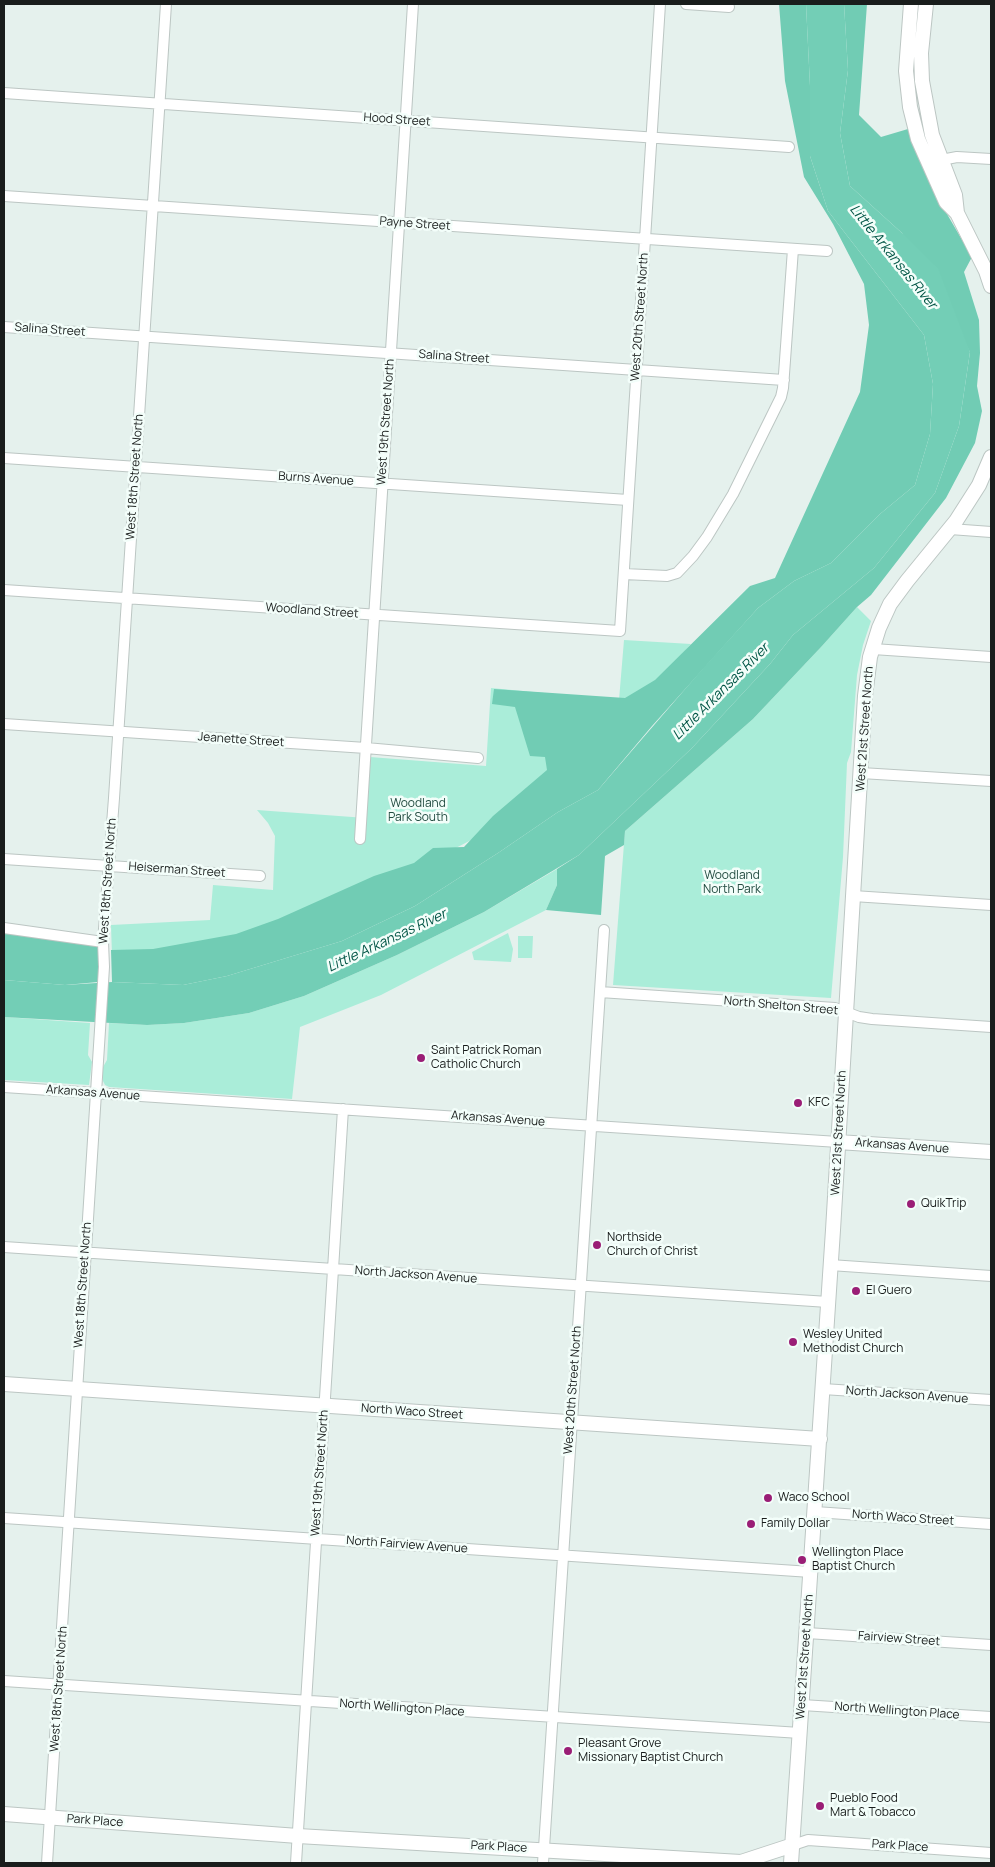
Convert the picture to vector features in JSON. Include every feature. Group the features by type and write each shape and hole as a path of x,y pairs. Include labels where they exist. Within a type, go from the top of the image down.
{"main road":[{"path":"911,4 907,82 910,107 918,139 935,162 955,195 957,213 986,271 991,286"},
{"path":"926,4 920,53 922,81 935,162"},
{"name":"West 21st Street North","path":"791,1863 820,1439 865,696 870,657 879,628 890,604 907,580 950,529 978,485 991,457"},
{"name":"Arkansas Avenue","path":"838,1142 991,1152"},
{"name":"North Waco Street","path":"4,1384 820,1439"},
{"name":"Park Place","path":"4,1814 543,1856 741,1862 793,1845"}],"street":[{"name":"West 18th Street North","path":"47,1863 104,967 103,942 128,598 166,4"},
{"name":"West 19th Street North","path":"360,840 413,4"},
{"name":"West 20th Street North","path":"620,631 660,4"},
{"path":"686,4 729,7"},
{"name":"Hood Street","path":"4,93 789,146"},
{"path":"935,162 957,156 991,159"},
{"name":"Payne Street","path":"4,196 827,251"},
{"path":"624,574 667,576 677,573 707,537 733,494 781,397 784,380 793,250"},
{"name":"Salina Street","path":"4,327 784,380"},
{"name":"Burns Avenue","path":"4,458 628,500"},
{"path":"950,529 991,532"},
{"name":"Woodland Street","path":"4,590 620,631"},
{"path":"873,649 991,657"},
{"name":"Jeanette Street","path":"4,724 366,748 478,758"},
{"path":"861,772 991,781"},
{"name":"Heiserman Street","path":"4,859 260,876"},
{"path":"853,896 991,905"},
{"path":"4,928 103,942"},
{"name":"West 20th Street North","path":"543,1856 604,930"},
{"name":"North Shelton Street","path":"600,992 835,1008 859,1017 872,1019 991,1027"},
{"name":"Arkansas Avenue","path":"4,1087 838,1142"},
{"name":"West 19th Street North","path":"296,1863 343,1109"},
{"name":"North Jackson Avenue","path":"4,1247 828,1302"},
{"path":"830,1265 991,1276"},
{"name":"North Jackson Avenue","path":"823,1389 991,1400"},
{"name":"North Waco Street","path":"815,1512 991,1524"},
{"name":"North Fairview Avenue","path":"4,1518 811,1572"},
{"name":"Fairview Street","path":"807,1633 991,1646"},
{"name":"North Wellington Place","path":"4,1682 800,1733"},
{"name":"North Wellington Place","path":"802,1704 991,1717"},
{"name":"Park Place","path":"793,1845 808,1840 991,1853"}],"green space":[{"name":"Woodland North Park","path":"857,607 871,621 863,645 857,675 851,752 847,763 843,857 831,998 613,985 625,831 753,719"},
{"name":"Woodland Park South","path":"624,640 691,644 606,742 506,822 419,867 253,938 112,956 111,925 210,920 213,885 273,890 275,836 268,823 257,810 366,818 370,757 486,766 491,688 619,700"},
{"path":"557,869 557,885 546,910 381,995 300,1027 292,1099 109,1087 103,1081 103,1067 107,1060 109,1023 147,1025 184,1023 249,1013 304,996 397,955 484,912"},
{"path":"508,933 513,949 511,962 474,960 472,952"},
{"path":"518,936 533,936 532,958 518,958"},
{"path":"4,1017 90,1023 88,1055 92,1062 89,1085 4,1080"}],"shaded area":[{"path":"779,4 806,4 810,86 810,156 828,211 924,335 933,384 930,434 915,485 880,514 831,563 794,581 758,608 652,726 598,790 558,812 415,906 342,941 227,976 183,985 112,982 111,950 153,949 236,934 278,919 374,876 414,863 433,848 464,847 493,816 547,770 545,757 530,756 515,707 492,704 494,689 625,698 655,680 750,586 775,578 860,392 869,325 864,284 833,224 804,177 785,81"},
{"path":"844,4 867,4 859,115 881,137 908,129 940,202 972,257 964,272 979,320 980,353 977,386 982,411 975,443 946,498 871,595 857,607 753,719 625,831 624,845 605,856 601,915 546,910 557,885 557,869 579,855 692,748 770,664 793,635 874,568 935,493 959,426 970,352 902,233 850,186 840,133 848,70"},
{"path":"4,933 99,946 98,982 65,985 4,980"}],"water":[{"name":"Little Arkansas River","path":"806,4 844,4 848,70 840,133 850,186 938,268 970,352 959,426 935,493 874,568 793,635 770,664 692,748 579,855 484,912 397,955 304,996 249,1013 184,1023 147,1025 4,1017 4,980 65,985 112,982 183,985 227,976 342,941 415,906 558,812 598,790 705,666 758,608 794,581 831,563 880,514 915,485 930,434 933,384 924,335 828,211 810,156 810,86"}],"place":[{"name":"Saint Patrick Roman Catholic Church","path":"421,1058"},
{"name":"KFC","path":"798,1103"},
{"name":"QuikTrip","path":"911,1204"},
{"name":"Northside Church of Christ","path":"597,1245"},
{"name":"El Guero","path":"856,1291"},
{"name":"Wesley United Methodist Church","path":"793,1342"},
{"name":"Waco School","path":"768,1498"},
{"name":"Family Dollar","path":"751,1524"},
{"name":"Wellington Place Baptist Church","path":"802,1560"},
{"name":"Pleasant Grove Missionary Baptist Church","path":"568,1751"},
{"name":"Pueblo Food Mart & Tobacco","path":"820,1806"}]}
